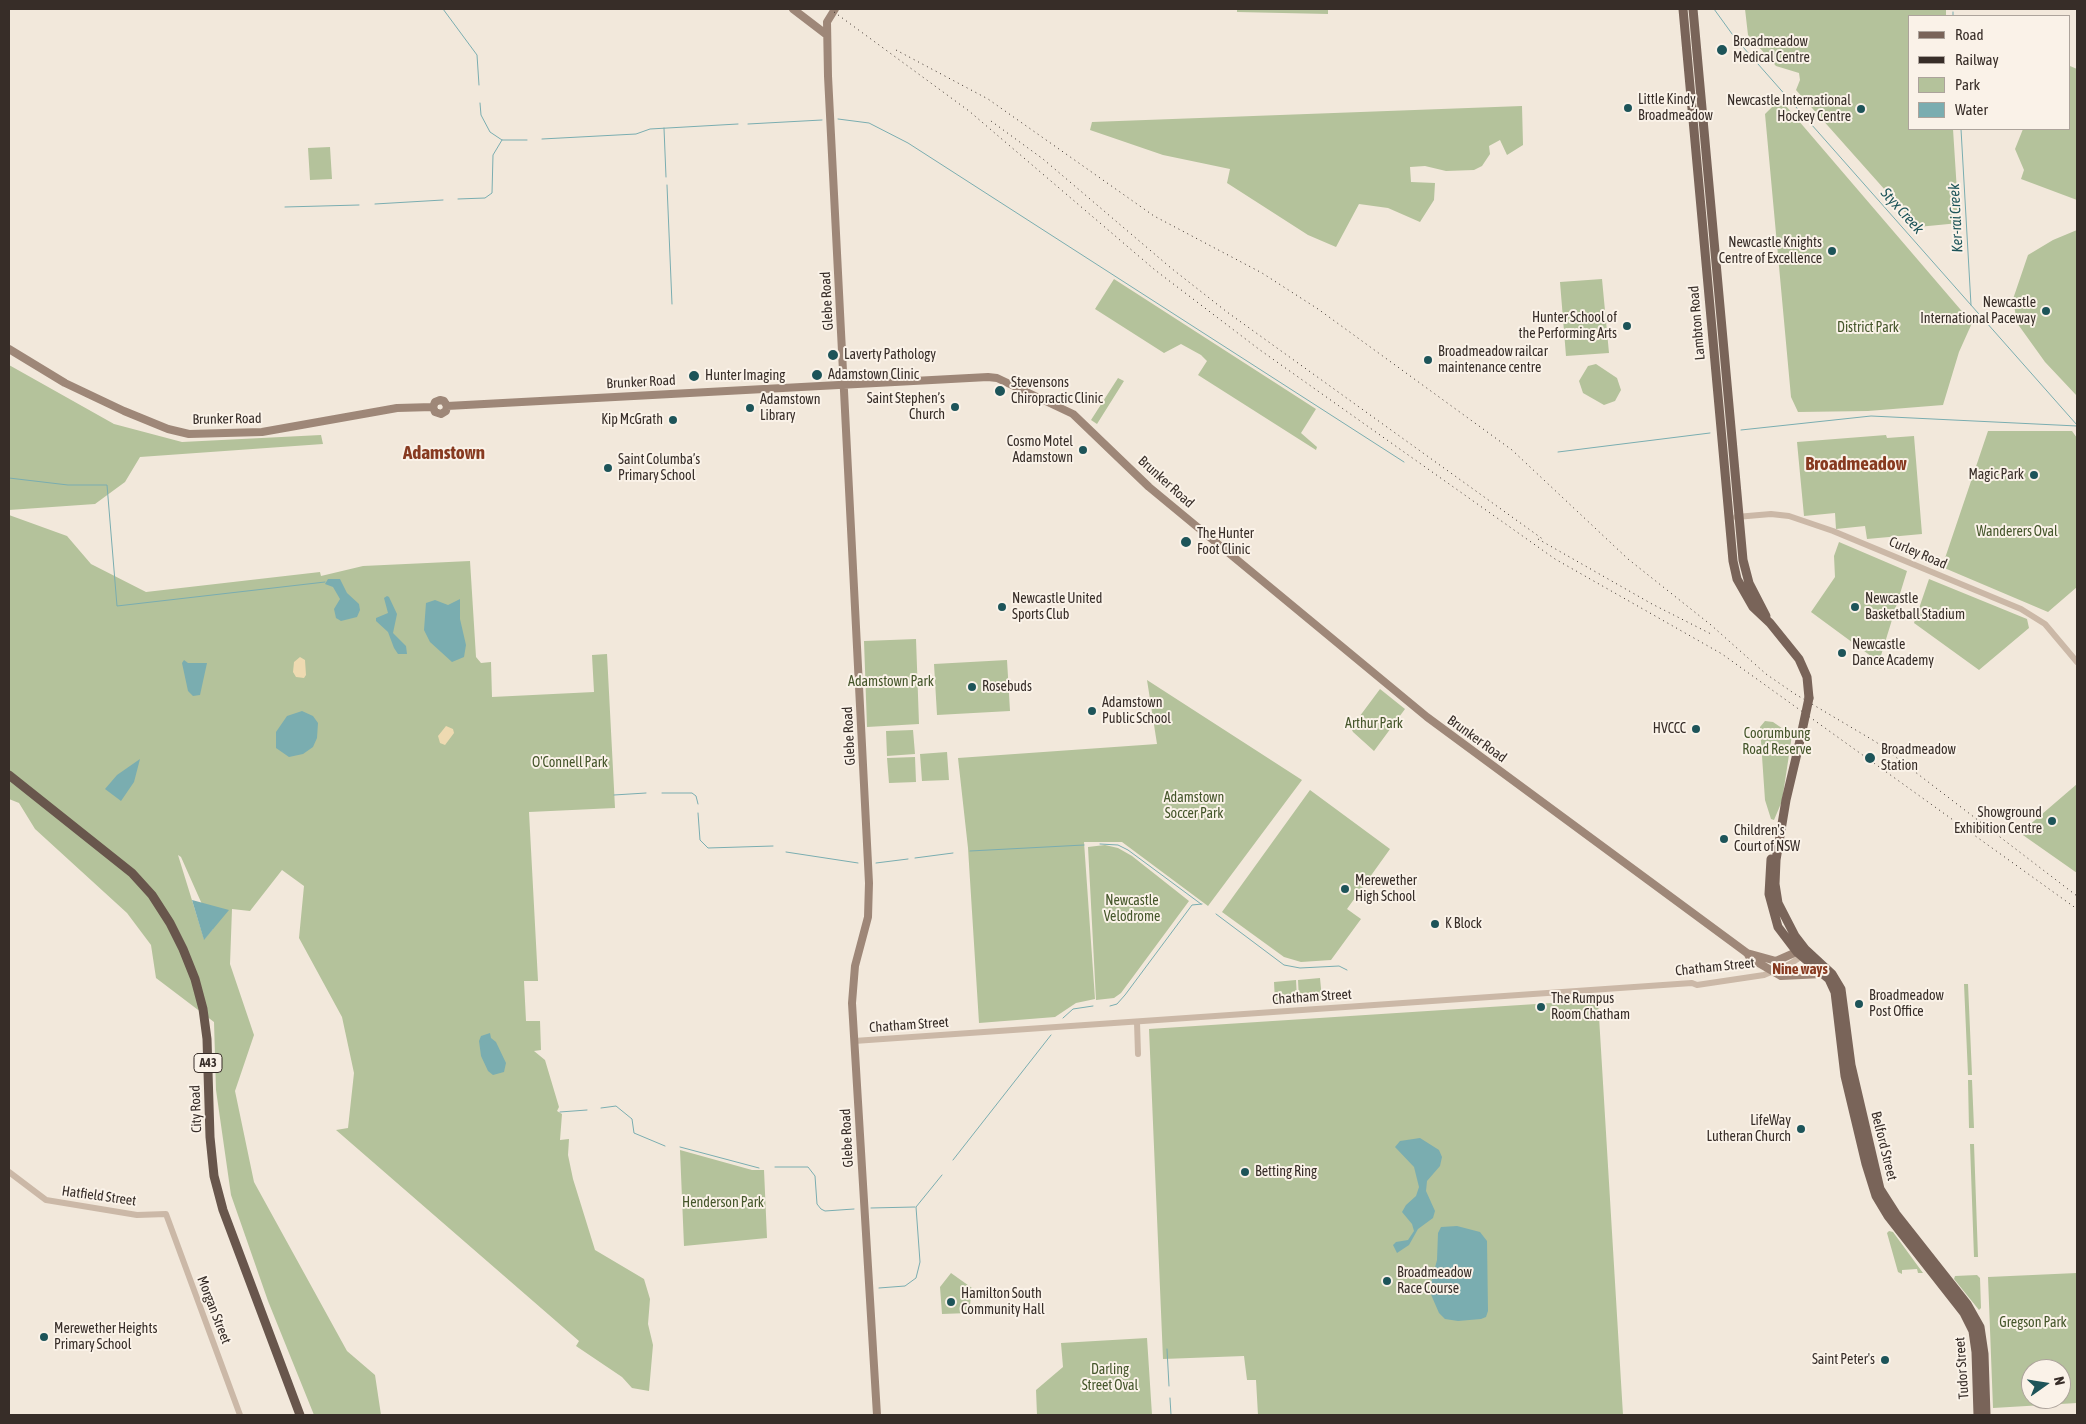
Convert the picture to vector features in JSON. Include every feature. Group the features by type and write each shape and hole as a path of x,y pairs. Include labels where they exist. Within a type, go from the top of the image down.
{"highway":[{"name":"City Road","path":"9,775 132,873 152,895 170,923 183,949 195,979 204,1016 207,1039 210,1137 214,1176 222,1210 300,1415"}],"main road":[{"path":"794,9 827,35"},
{"name":"Glebe Road","path":"834,9 827,22 827,35 869,890 868,917 852,983 877,1415"},
{"name":"Lambton Road","path":"1683,9 1733,561 1737,579 1753,607 1770,623"},
{"name":"Lambton Road","path":"1693,9 1739,516 1746,572 1754,594 1770,623 1802,665 1808,683 1810,698 1786,800 1776,868 1776,896 1785,920 1802,952"},
{"name":"Brunker Road","path":"9,350 65,383 124,411 168,429 189,434 262,432 397,408 433,407 435,412 441,414 446,411 447,406 843,384 997,378 1073,414 1149,487 1427,717 1747,953 1750,958 1771,971"},
{"name":"Brunker Road","path":"1747,953 1776,960 1802,952"},
{"name":"Belford Street","path":"1802,952 1823,974 1835,992 1845,1076 1866,1164 1876,1196 1888,1216 1968,1319"},
{"name":"Belford Street","path":"1802,952 1832,974 1841,989 1851,1065 1880,1188 1896,1214 1967,1304 1982,1334"},
{"name":"Chatham Street","path":"1771,971 1784,977 1823,974"},
{"name":"Tudor Street","path":"1968,1319 1976,1341 1978,1415"},
{"name":"Tudor Street","path":"1982,1334 1986,1415"}],"street":[{"name":"Curley Road","path":"1729,517 1771,514 1789,516 1832,531 2021,609 2045,624 2077,662"},
{"name":"Chatham Street","path":"854,1041 1697,984 1739,980 1785,967 1802,952"},
{"path":"1137,1022 1138,1054"},
{"name":"Hatfield Street","path":"9,1172 46,1200 137,1215 166,1214"},
{"name":"Morgan Street","path":"166,1214 240,1415"}],"green space":[{"path":"1237,9 1328,9 1328,14 1237,12"},
{"name":"Newcastle International Hockey Centre","path":"1745,9 1946,9 1946,15 1908,15 1908,130 1953,130 1959,223 1918,227 1796,90 1800,80 1799,73 1776,66 1748,35"},
{"path":"2071,66 2077,69 2077,200 2021,179 2024,170 2015,149 2023,130 2071,130"},
{"name":"District Park","path":"1780,99 1972,323 1959,352 1943,405 1868,411 1798,412 1791,397 1765,114"},
{"path":"1522,106 1523,145 1507,155 1500,140 1489,146 1490,154 1482,166 1474,170 1446,171 1425,166 1410,167 1411,182 1435,183 1434,200 1420,222 1388,208 1359,204 1336,247 1308,235 1227,183 1230,169 1163,155 1090,130 1092,122"},
{"path":"330,147 332,179 310,180 308,148"},
{"name":"Newcastle International Paceway","path":"2077,230 2077,396 2045,362 2017,323 2013,299 2028,255 2053,240"},
{"path":"1114,279 1316,409 1301,433 1317,447 1316,450 1198,375 1207,361 1201,355 1181,344 1164,353 1095,309"},
{"path":"1602,279 1609,353 1566,356 1560,282"},
{"path":"1596,364 1617,378 1621,390 1615,401 1604,405 1583,393 1579,381 1588,366"},
{"path":"9,365 114,424 182,442 321,435 323,444 140,457 125,482 95,504 9,510"},
{"path":"1118,378 1124,381 1097,424 1091,420"},
{"name":"Wanderers Oval","path":"1988,431 2072,431 2077,438 2077,587 2048,612 1942,567"},
{"path":"1886,435 1887,438 1914,436 1922,534 1867,539 1865,526 1836,529 1835,513 1804,516 1797,442"},
{"name":"O'Connell Park","path":"9,515 67,536 91,564 146,592 320,572 321,576 363,566 470,561 476,657 481,663 491,662 492,697 594,692 592,655 607,654 615,808 529,812 538,981 524,981 526,1021 540,1021 541,1050 534,1051 545,1060 559,1107 557,1111 562,1114 560,1140 569,1139 568,1155 573,1179 595,1250 644,1279 650,1299 648,1324 653,1345 649,1391 632,1388 622,1377 576,1346 579,1341 336,1130 348,1128 354,1073 342,1017 299,938 304,886 282,870 250,911 232,909 230,964 254,1035 235,1091 254,1182 347,1351 375,1375 381,1415 314,1415 268,1301 231,1195 216,1090 214,1022 156,978 151,945 127,913 35,829 19,803 9,799","holes":["178,855 181,857 213,929 204,939"]},
{"name":"Newcastle Basketball Stadium","path":"1839,542 1907,571 1879,662 1811,612 1835,577 1834,556"},
{"path":"1929,579 2027,619 2029,628 1979,670 1914,623"},
{"name":"Adamstown Park","path":"916,639 919,724 867,727 864,641"},
{"name":"Rosebuds","path":"1007,660 1010,711 937,715 934,664"},
{"name":"Adamstown Soccer Park","path":"1147,680 1302,780 1208,906 1122,842 1084,842 1095,999 1076,1003 1055,1017 979,1023 968,848 958,758 1157,744"},
{"name":"Arthur Park","path":"1380,689 1405,709 1374,751 1351,728"},
{"name":"Coorumbung Road Reserve","path":"1765,721 1773,722 1792,735 1782,801 1774,820 1771,819 1765,800 1760,727"},
{"path":"913,730 915,754 887,756 886,731"},
{"path":"947,752 949,780 922,781 920,754"},
{"path":"915,757 916,782 889,783 887,758"},
{"path":"2077,784 2077,873 2020,833"},
{"path":"1310,790 1390,849 1347,909 1361,919 1331,960 1301,962 1284,957 1222,912"},
{"name":"Newcastle Velodrome","path":"1105,845 1118,848 1132,856 1189,901 1121,993 1114,998 1096,1000 1088,847"},
{"path":"1320,978 1322,999 1299,1000 1298,980"},
{"path":"1296,980 1297,1000 1275,1002 1274,982"},
{"path":"1964,984 1968,984 1972,1075 1968,1075"},
{"name":"Broadmeadow Race Course","path":"1598,1000 1623,1415 1258,1415 1256,1380 1247,1380 1244,1356 1163,1359 1149,1029"},
{"path":"1968,1080 1972,1080 1974,1128 1969,1128"},
{"path":"1970,1144 1974,1144 1978,1257 1974,1257"},
{"name":"Henderson Park","path":"680,1150 752,1170 764,1170 767,1238 684,1246"},
{"path":"1889,1231 1893,1232 1923,1273 1918,1273 1917,1269 1902,1270 1902,1274 1898,1272 1887,1233"},
{"path":"951,1273 972,1288 969,1313 942,1314 940,1287"},
{"name":"Gregson Park","path":"2077,1273 2077,1403 2071,1403 2071,1359 2021,1359 2021,1406 1993,1408 1988,1277"},
{"path":"1977,1275 1980,1278 1981,1308 1979,1310 1954,1279 1955,1276"},
{"name":"Darling Street Oval","path":"1147,1338 1152,1415 1037,1415 1036,1390 1063,1367 1061,1343"}],"sand":[{"path":"300,657 305,660 306,675 304,678 296,677 293,672 294,662"},
{"path":"446,726 453,729 454,733 445,745 440,743 438,736"}],"water":[{"path":"328,579 340,579 347,593 359,604 360,610 357,617 341,621 336,618 334,609 340,599 333,587 325,584"},
{"path":"387,596 397,614 393,633 406,646 407,654 398,654 388,632 376,621 376,618 388,613 384,598"},
{"path":"460,599 460,619 466,645 464,657 452,662 430,642 424,630 426,603 435,600 448,605"},
{"path":"184,660 188,663 207,663 200,695 193,696 188,691 182,663"},
{"path":"302,711 313,716 318,723 317,738 313,747 303,754 289,757 276,748 276,732 287,716"},
{"path":"140,759 134,782 121,801 105,789 117,775"},
{"path":"192,900 229,910 204,940"},
{"path":"490,1033 506,1063 504,1072 493,1075 488,1071 481,1056 479,1041 481,1036"},
{"path":"1420,1138 1439,1150 1442,1157 1440,1166 1427,1181 1426,1191 1435,1211 1433,1218 1418,1229 1409,1245 1397,1253 1393,1245 1396,1242 1408,1240 1414,1231 1412,1224 1402,1212 1406,1205 1416,1196 1419,1187 1414,1167 1395,1147 1400,1141"},
{"path":"1457,1226 1480,1232 1487,1241 1488,1311 1486,1317 1481,1319 1458,1321 1445,1319 1439,1313 1429,1290 1437,1260 1438,1233 1441,1227"}],"waterway":[{"path":"443,9 477,55 479,85"},
{"name":"Styx Creek","path":"1714,9 1735,38 2077,425"},
{"path":"480,103 481,115 490,132 502,140 527,140"},
{"path":"838,119 869,123 908,143 1404,462"},
{"path":"748,124 822,120"},
{"path":"542,139 636,134 650,129 738,124"},
{"path":"664,128 666,177"},
{"name":"Ker-rai Creek","path":"1961,130 1971,305"},
{"path":"458,199 485,198 492,193 493,155 502,140"},
{"path":"667,185 672,304"},
{"path":"375,204 443,200"},
{"path":"285,207 359,205"},
{"path":"1741,430 1871,416 2077,426"},
{"path":"1558,452 1710,433"},
{"path":"9,478 68,485 107,485 117,606 325,582"},
{"path":"614,795 646,793"},
{"path":"662,793 692,793 696,796 698,804"},
{"path":"698,813 700,840 708,848 773,846"},
{"path":"1100,844 1118,845 1128,850 1201,904"},
{"path":"970,851 1084,845"},
{"path":"786,852 858,863"},
{"path":"915,858 953,853"},
{"path":"876,863 908,859"},
{"path":"1110,1006 1117,1004 1125,995 1192,905 1202,904"},
{"path":"1216,914 1284,965 1300,968 1339,966 1347,970"},
{"path":"1063,1018 1073,1009 1093,1006"},
{"path":"953,1160 1051,1035"},
{"path":"601,1108 616,1106 632,1119 634,1133 665,1146"},
{"path":"560,1112 587,1110"},
{"path":"680,1147 759,1168"},
{"path":"775,1167 808,1167 815,1176 817,1204 821,1209 825,1211 854,1209"},
{"path":"879,1288 905,1286 916,1278 920,1262 916,1207 942,1175"},
{"path":"871,1208 915,1207"},
{"path":"1167,1349 1169,1386"},
{"path":"1170,1398 1171,1415"}],"railway":[{"path":"830,9 969,111 1155,270 1260,350 1555,559 1722,654 2077,909"},
{"path":"896,50 988,99 1154,216 1262,273 1318,309 1512,450 1628,559 1711,625 1766,674 1795,694 1876,742 2077,896"},
{"path":"991,121 1043,159 1171,268 1227,312 1544,540"},
{"path":"1538,539 1652,604 1713,635"}],"place":[{"name":"Broadmeadow Medical Centre","path":"1722,50"},
{"name":"Little Kindy Broadmeadow","path":"1628,108"},
{"name":"Newcastle International Hockey Centre","path":"1861,109"},
{"name":"Newcastle Knights Centre of Excellence","path":"1832,251"},
{"name":"Newcastle International Paceway","path":"2046,311"},
{"name":"Hunter School of the Performing Arts","path":"1627,326"},
{"name":"Laverty Pathology","path":"833,355"},
{"name":"Broadmeadow railcar maintenance centre","path":"1428,360"},
{"name":"Adamstown Clinic","path":"817,375"},
{"name":"Hunter Imaging","path":"694,376"},
{"name":"Stevensons Chiropractic Clinic","path":"1000,391"},
{"name":"Saint Stephen’s Church","path":"955,407"},
{"name":"Adamstown Library","path":"750,408"},
{"name":"Kip McGrath","path":"673,420"},
{"name":"Cosmo Motel Adamstown","path":"1083,450"},
{"name":"Saint Columba’s Primary School","path":"608,468"},
{"name":"Magic Park","path":"2034,475"},
{"name":"The Hunter Foot Clinic","path":"1186,542"},
{"name":"Newcastle United Sports Club","path":"1002,607"},
{"name":"Newcastle Basketball Stadium","path":"1855,607"},
{"name":"Newcastle Dance Academy","path":"1842,653"},
{"name":"Rosebuds","path":"972,687"},
{"name":"Adamstown Public School","path":"1092,711"},
{"name":"HVCCC","path":"1696,729"},
{"name":"Broadmeadow Station","path":"1870,758"},
{"name":"Showground Exhibition Centre","path":"2052,821"},
{"name":"Children's Court of NSW","path":"1724,839"},
{"name":"Merewether High School","path":"1345,889"},
{"name":"K Block","path":"1435,924"},
{"name":"Broadmeadow Post Office","path":"1859,1004"},
{"name":"The Rumpus Room Chatham","path":"1541,1007"},
{"name":"LifeWay Lutheran Church","path":"1801,1129"},
{"name":"Betting Ring","path":"1245,1172"},
{"name":"Broadmeadow Race Course","path":"1387,1281"},
{"name":"Hamilton South Community Hall","path":"951,1302"},
{"name":"Merewether Heights Primary School","path":"44,1337"},
{"name":"Saint Peter's","path":"1885,1360"}],"district":[{"name":"Adamstown","path":"444,453"},
{"name":"Broadmeadow","path":"1856,464"},
{"name":"Nine ways","path":"1800,969"}]}
